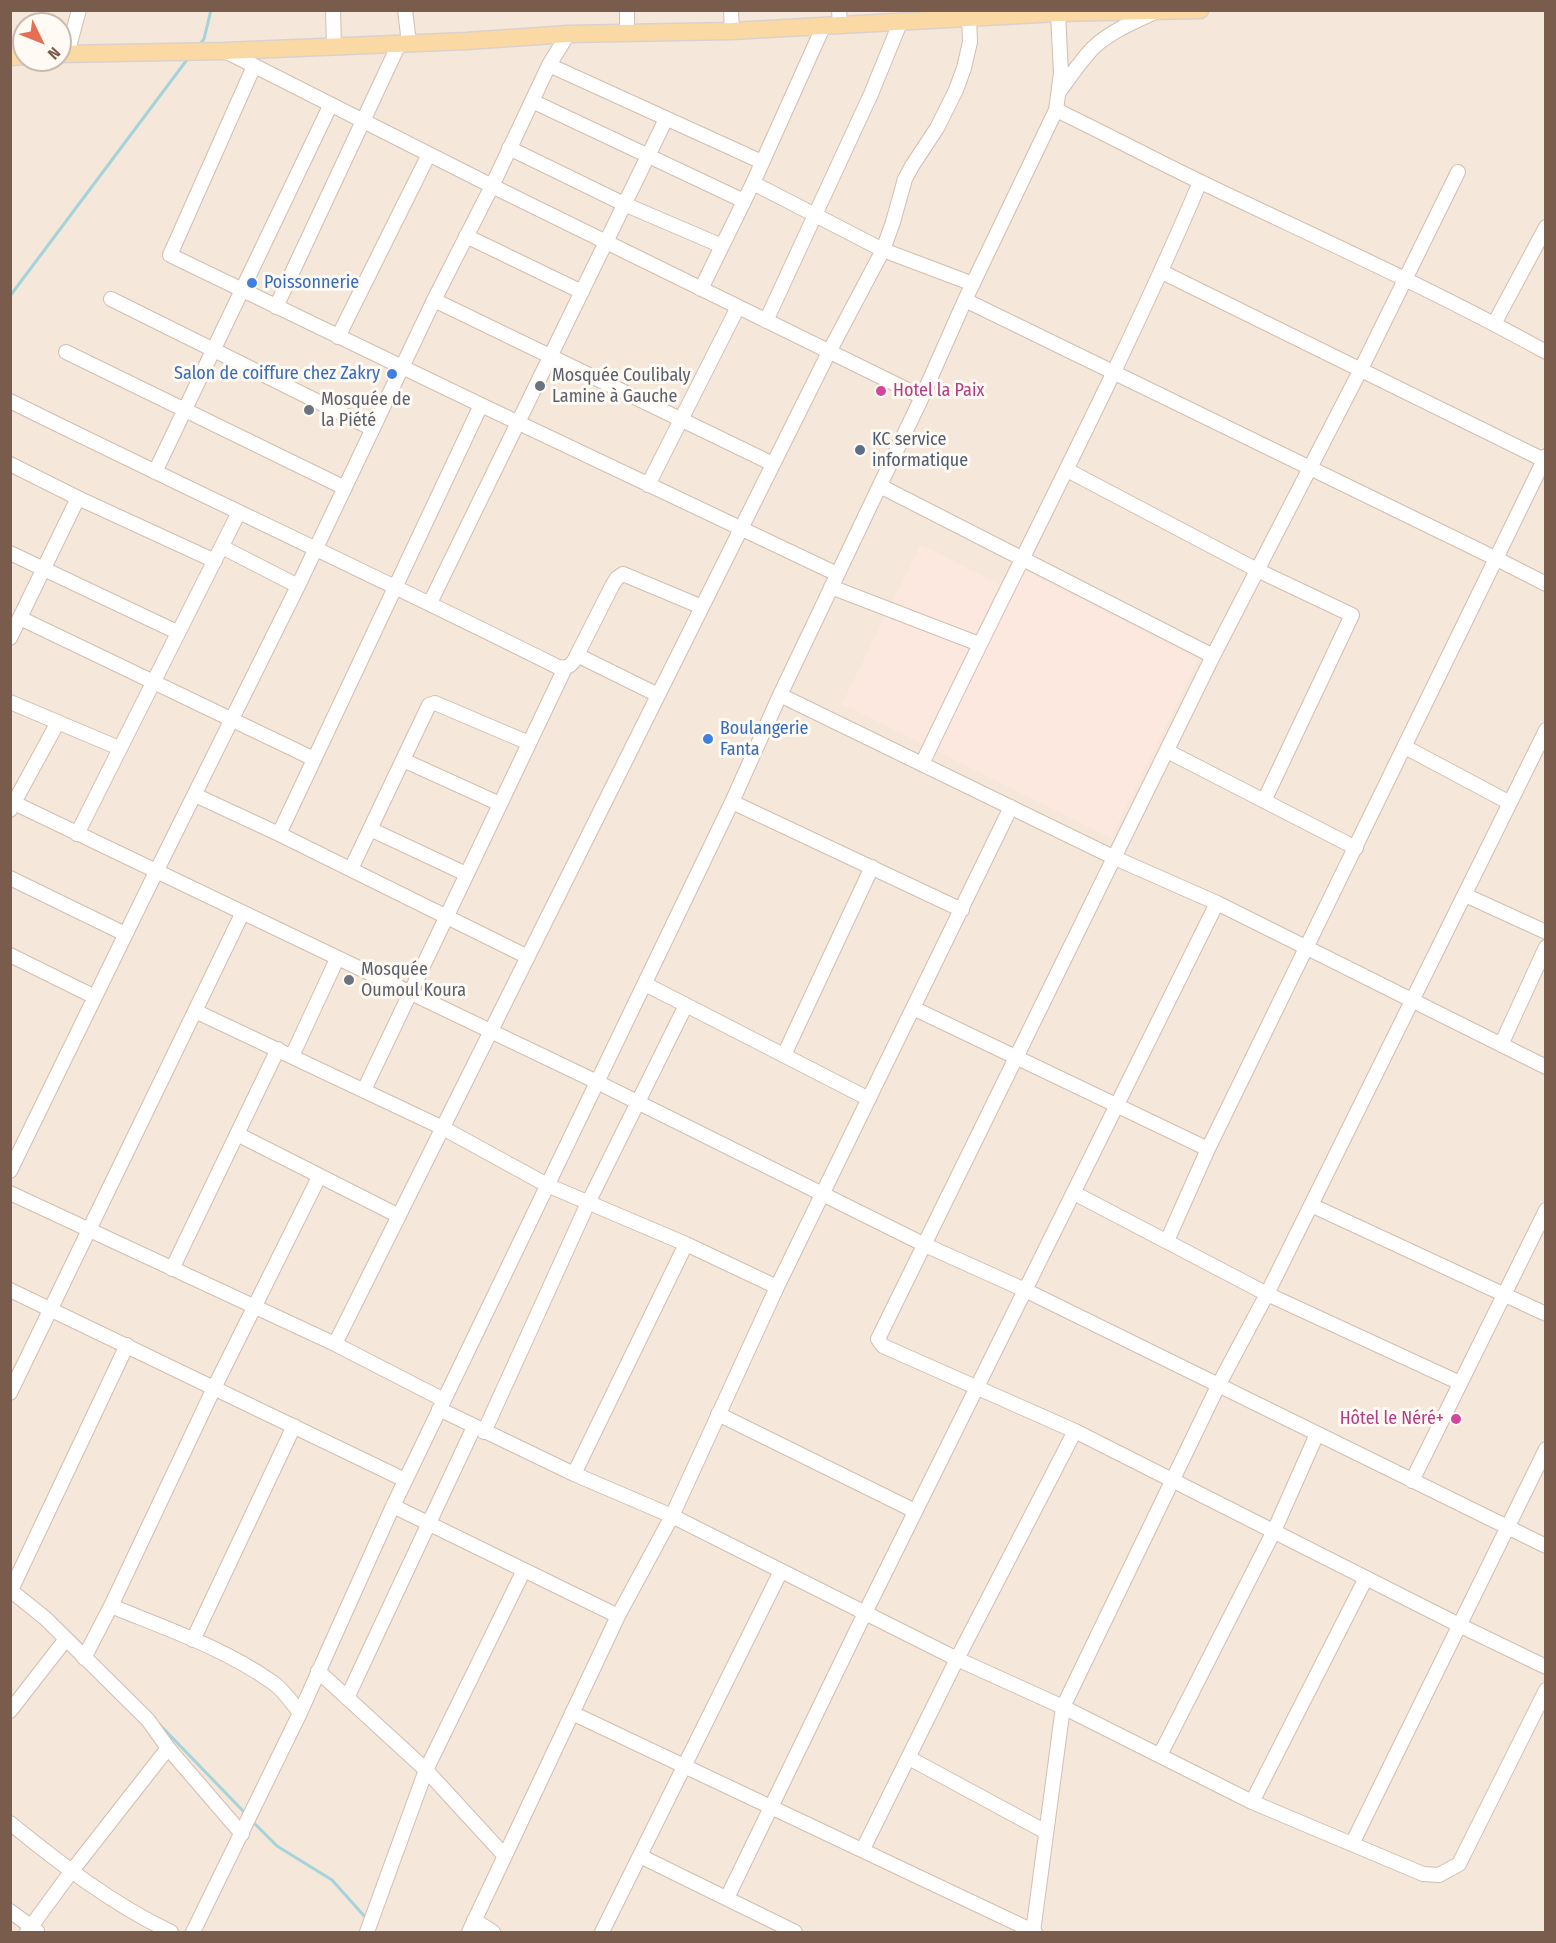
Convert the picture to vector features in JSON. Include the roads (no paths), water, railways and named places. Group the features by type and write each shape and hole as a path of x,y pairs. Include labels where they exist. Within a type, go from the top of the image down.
{"main road":[{"path":"72,54 334,47 568,34 732,31 834,20 900,23 1058,13 1200,10"}],"street":[{"path":"72,29 79,10"},
{"path":"333,10 334,47"},
{"path":"276,306 363,122 404,44 405,10"},
{"path":"627,10 627,32"},
{"path":"731,10 732,31"},
{"path":"1058,93 1098,44 1117,30 1157,11"},
{"path":"193,1932 300,1713 405,1480 732,802 780,695 922,397 972,284 1056,110 1061,55 1058,13"},
{"path":"335,1344 829,352 883,250 894,222 905,179 946,110 964,68 970,42 969,17"},
{"path":"701,289 834,20"},
{"path":"766,321 889,52 900,23"},
{"path":"10,1171 298,586 401,367 492,186 549,65 568,34"},
{"path":"225,51 330,106 922,397"},
{"path":"549,65 762,162"},
{"path":"254,66 170,255 837,574"},
{"path":"532,101 744,201"},
{"path":"154,472 330,106"},
{"path":"1056,110 1200,182 1406,279 1545,352"},
{"path":"430,603 666,119"},
{"path":"509,148 624,204 722,246"},
{"path":"338,336 429,154"},
{"path":"1458,172 1360,371 1214,656 879,1339 882,1346 1075,1431 1545,1667"},
{"path":"922,764 1162,272 1200,182"},
{"path":"753,183 883,250 972,284"},
{"path":"1494,324 1545,227"},
{"path":"466,236 582,292"},
{"path":"1162,272 1360,371 1545,459 1208,1149 1167,1241"},
{"path":"111,299 373,429"},
{"path":"434,300 773,464"},
{"path":"965,300 1545,584"},
{"path":"648,485 738,307"},
{"path":"66,352 345,488"},
{"path":"10,401 558,667 565,668"},
{"path":"279,834 481,405"},
{"path":"10,464 216,561"},
{"path":"1067,470 1257,570 1352,615 1264,801"},
{"path":"880,486 1214,656"},
{"path":"10,638 78,498"},
{"path":"77,834 239,512"},
{"path":"222,547 298,586"},
{"path":"10,553 177,633"},
{"path":"364,1090 565,668 574,663 617,578 623,574 702,607"},
{"path":"831,587 979,644"},
{"path":"20,618 314,759"},
{"path":"578,655 658,695"},
{"path":"780,695 1115,858 1217,903 1308,947 1545,1067"},
{"path":"10,702 119,748"},
{"path":"351,869 429,705 435,704 529,743"},
{"path":"58,722 12,805 597,1082 925,1245 1025,1290 1219,1384 1545,1546"},
{"path":"572,1713 863,1849 1033,1932 1063,1707 1219,1384 1267,1294 1545,730"},
{"path":"1405,747 1510,803"},
{"path":"1167,751 1356,848"},
{"path":"403,760 500,804"},
{"path":"195,795 528,957"},
{"path":"732,802 962,910"},
{"path":"493,1932 472,1926 504,1855 618,1616 672,1516 777,1287 1011,807"},
{"path":"370,829 466,874"},
{"path":"784,1056 872,867"},
{"path":"10,878 125,934"},
{"path":"1465,895 1545,932"},
{"path":"727,1898 915,1511 1217,903"},
{"path":"10,1393 242,914"},
{"path":"1501,1045 1545,946"},
{"path":"12,959 95,997"},
{"path":"292,1056 338,959"},
{"path":"645,984 869,1099"},
{"path":"347,1698 429,1523 479,1429 686,1005"},
{"path":"913,1008 1208,1149"},
{"path":"195,1011 443,1128 547,1185 686,1244 777,1287"},
{"path":"172,1269 278,1049"},
{"path":"237,1134 399,1216"},
{"path":"84,1658 319,1177"},
{"path":"10,1193 335,1344 479,1429 574,1474 672,1516 957,1659 1063,1707 1252,1802 1423,1874 1439,1875 1459,1864 1545,1690"},
{"path":"1074,1193 1267,1294 1460,1383"},
{"path":"1311,1205 1545,1314"},
{"path":"1412,1481 1545,1210"},
{"path":"574,1474 686,1244"},
{"path":"10,1290 405,1480"},
{"path":"127,1346 11,1590 45,1618 148,1720 168,1748 242,1834"},
{"path":"718,1414 915,1511"},
{"path":"193,1640 294,1426"},
{"path":"863,1849 957,1659 1075,1431"},
{"path":"1160,1755 1274,1531 1317,1434"},
{"path":"1352,1844 1545,1449"},
{"path":"393,1506 618,1616"},
{"path":"368,1932 426,1770 524,1570"},
{"path":"602,1932 781,1571"},
{"path":"1252,1802 1366,1578"},
{"path":"111,1606 233,1659 274,1683 300,1713"},
{"path":"10,1711 66,1639"},
{"path":"318,1671 426,1770 504,1855"},
{"path":"10,1911 32,1931 71,1872 168,1748"},
{"path":"909,1758 1046,1832"},
{"path":"10,1823 71,1872 134,1914 171,1932"},
{"path":"640,1856 795,1932"}],"waterway":[{"path":"199,45 204,39 211,10"},
{"path":"10,296 189,57"},
{"path":"50,1614 84,1647"},
{"path":"158,1723 247,1815"},
{"path":"251,1820 277,1846 332,1880 366,1918"}],"place":[{"name":"Poissonnerie","path":"252,283"},
{"name":"Salon de coiffure chez Zakry","path":"392,374"},
{"name":"Mosquée Coulibaly Lamine à Gauche","path":"540,386"},
{"name":"Hotel la Paix","path":"881,391"},
{"name":"Mosquée de la Piété","path":"309,410"},
{"name":"KC service informatique","path":"860,450"},
{"name":"Boulangerie Fanta","path":"708,739"},
{"name":"Mosquée Oumoul Koura","path":"349,980"},
{"name":"Hôtel le Néré+","path":"1456,1419"}]}
